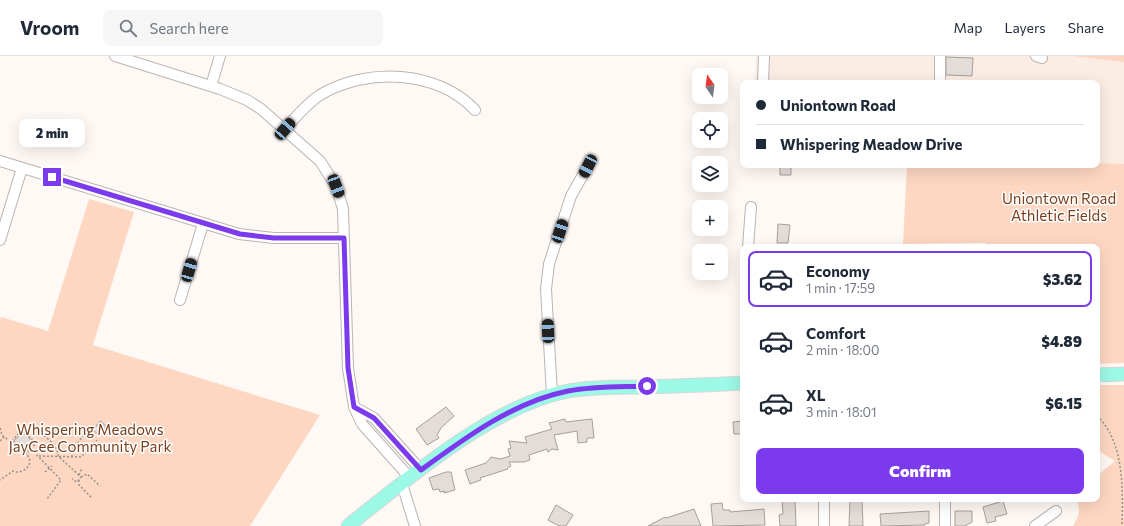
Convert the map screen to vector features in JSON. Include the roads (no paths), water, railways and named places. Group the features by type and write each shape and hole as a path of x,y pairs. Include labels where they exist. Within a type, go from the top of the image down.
{"main road":[{"path":"1100,375 1124,374"},
{"path":"348,526 406,481 452,448 495,420 532,401 568,391 602,388 740,384"}],"street":[{"path":"114,56 211,86 247,100 285,129 309,150 329,173 338,191 343,209 348,368 354,407 362,424 406,481 415,526"},
{"path":"211,86 220,56"},
{"path":"763,80 764,56"},
{"path":"940,56 940,80"},
{"path":"285,129 308,105 329,90 352,81 377,76 406,78 438,86 461,96 475,110"},
{"path":"0,161 203,224 257,237 344,238"},
{"path":"552,395 546,289 549,264 571,196 588,166"},
{"path":"0,240 22,168"},
{"path":"748,244 751,207"},
{"path":"180,300 203,224"},
{"path":"354,407 374,418 421,470"},
{"path":"824,502 824,526"},
{"path":"944,502 945,526"},
{"path":"1034,526 1056,510"}],"park label":[{"name":"Uniontown Road Athletic Fields","path":"1059,206"},
{"name":"Whispering Meadows JayCee Community Park","path":"90,438"}]}
